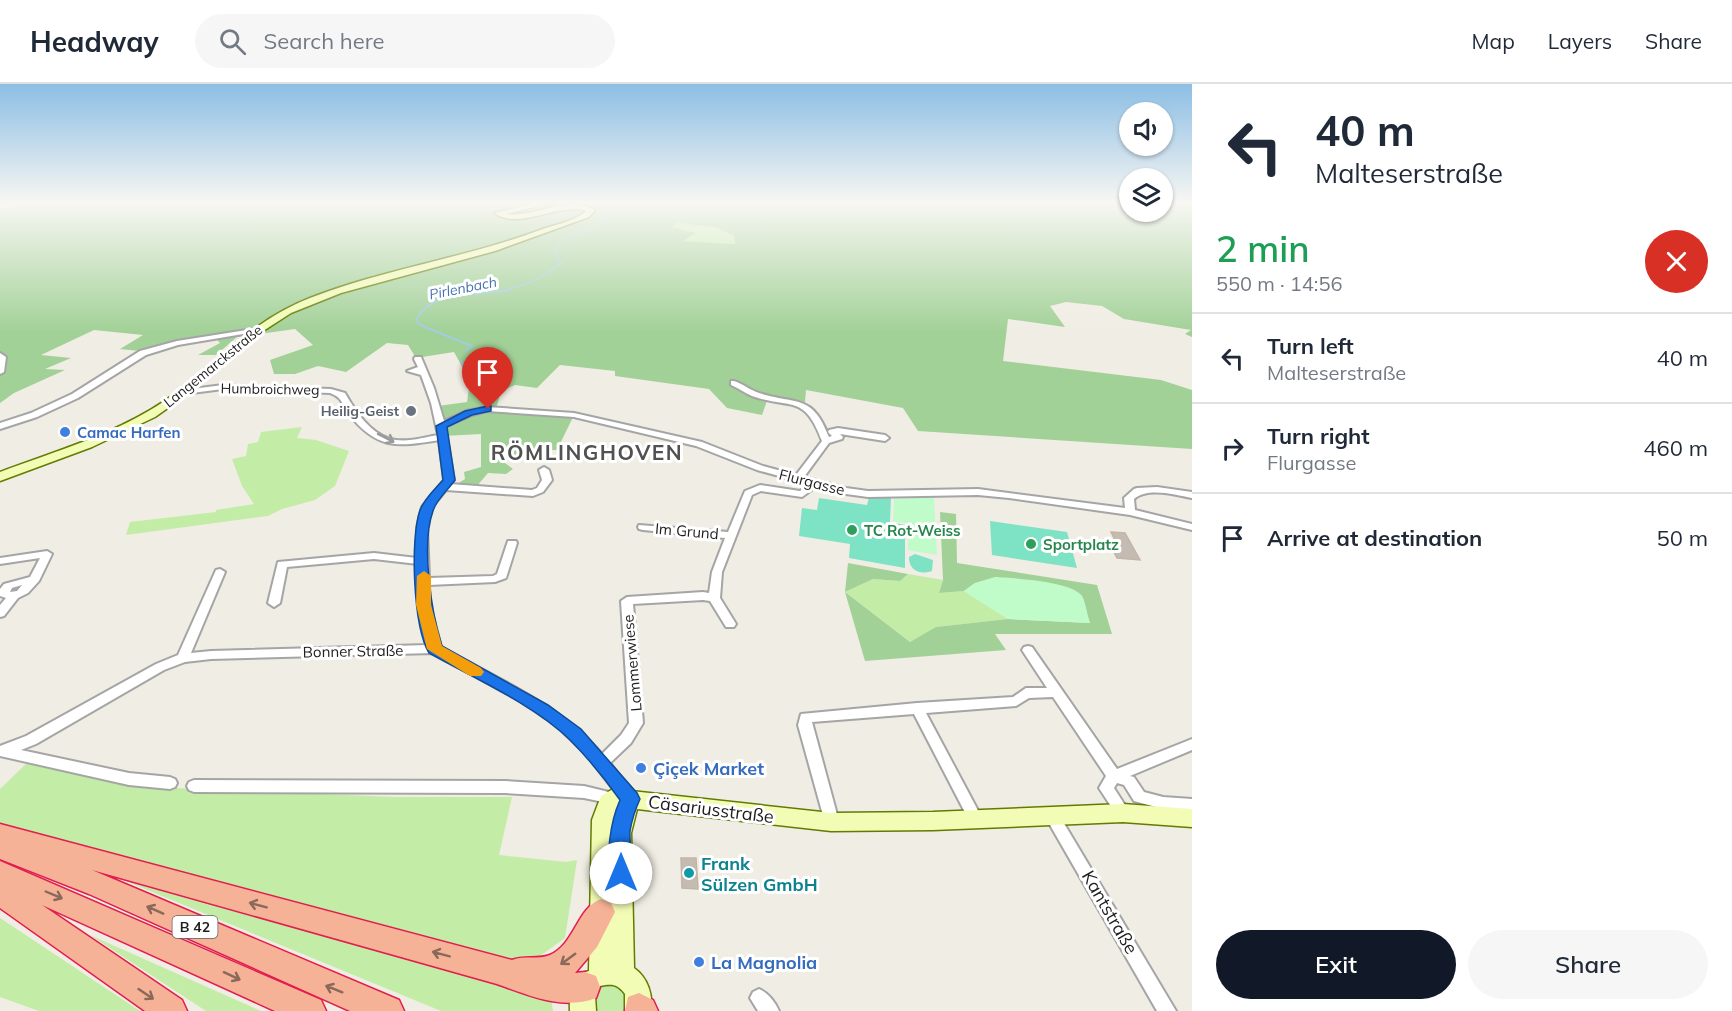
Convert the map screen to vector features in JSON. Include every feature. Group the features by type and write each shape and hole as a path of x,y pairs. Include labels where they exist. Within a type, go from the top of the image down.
{"highway":[{"name":"B 42","path":"0,835 497,969 560,990 598,987"},
{"name":"B 42","path":"0,847 77,876 291,972 388,1011"},
{"name":"B 42","path":"0,873 58,896 310,1011"},
{"path":"0,892 171,1011"},
{"name":"B 42","path":"497,969 537,973 566,963 582,948 601,912"}],"main road":[{"name":"Langemarckstraße","path":"0,477 126,426 184,392 253,331 289,310 323,296 399,272 502,245"},
{"name":"Cäsariusstraße","path":"621,798 831,822 1123,813 1192,818"},
{"path":"621,798 624,814 598,987 603,820 608,802 621,798"},
{"path":"598,987 634,984 638,992 640,1010"}],"street":[{"path":"0,426 34,415 75,396 143,353 177,343 253,331"},
{"path":"0,355 2,357 0,372"},
{"path":"418,359 441,426 449,480 446,487 427,507 423,517 424,605 435,649 542,709 575,734 602,762 621,798"},
{"path":"734,382 754,394 803,403 814,413 827,435"},
{"name":"Humbroichweg","path":"184,392 223,387 331,391 342,395 348,409 357,419 391,442 443,437"},
{"name":"Flurgasse","path":"441,426 469,413 488,409 589,417 699,444 814,484 868,494 978,492 1130,512 1192,527"},
{"path":"827,435 885,438"},
{"path":"796,479 827,435"},
{"path":"446,487 533,493 540,490 547,480 544,470"},
{"path":"730,624 714,598 717,572 748,493 760,488 802,494 814,484"},
{"path":"1130,512 1129,498 1137,491 1157,490 1192,495"},
{"name":"Im Grund","path":"643,527 730,535"},
{"path":"424,582 495,579 502,576 512,543"},
{"path":"0,561 47,554 35,579 28,583 26,590 14,595 0,613"},
{"path":"274,603 282,564 374,556 424,562"},
{"path":"183,658 220,572"},
{"name":"Lommerwiese","path":"602,762 626,739 636,723 627,601 703,596 714,598"},
{"name":"Bonner Straße","path":"1,751 32,740 160,667 183,658 271,653 435,649"},
{"path":"1028,650 1114,776 1129,781 1140,797 1163,803 1192,805"},
{"path":"831,822 805,725 806,718 1016,701 1026,693 1057,692"},
{"path":"917,708 975,818"},
{"path":"1123,813 1106,788 1114,776 1192,744"},
{"path":"1,751 129,779 170,783"},
{"name":"Cäsariusstraße","path":"194,786 505,787 584,792 621,798"},
{"name":"Kantstraße","path":"1051,814 1167,1011"}],"green space":[{"path":"0,245 1192,245 1192,337 1185,334 1191,330 1124,319 1102,306 1066,302 1050,306 1065,327 1008,319 1003,361 1161,380 1192,390 1192,449 918,431 903,408 806,390 805,402 769,395 762,415 727,408 709,389 615,376 615,371 560,365 537,388 515,385 501,391 496,409 574,415 557,450 527,450 505,463 513,469 506,474 488,473 477,486 457,484 465,479 464,472 481,467 481,434 443,436 438,406 467,402 470,381 454,352 416,358 408,345 387,343 346,372 318,366 295,374 274,374 270,360 313,345 295,329 237,337 216,355 198,355 220,343 212,335 140,351 120,349 143,335 94,330 41,355 71,358 45,369 65,370 14,393 0,403"},
{"path":"302,427 297,438 316,440 349,451 335,486 315,500 282,509 268,516 126,535 130,522 216,512 216,510 254,504 242,486 232,459 246,456 248,444 258,442 261,432"},
{"name":"TC Rot-Weiss","path":"869,497 891,498 890,522 905,525 905,568 849,558 850,544 799,536 802,508 817,510 819,498 867,505"},
{"path":"934,497 937,555 908,550 909,524 893,521 894,499"},
{"path":"940,512 956,514 957,563 1097,585 1112,634 995,634 1006,650 865,661 845,592 910,642 936,627 1008,619 1090,623 1081,596 975,583 964,591 939,593 943,580"},
{"name":"Sportplatz","path":"990,521 1067,532 1077,568 992,555"},
{"path":"915,554 933,560 932,571 919,572 913,569 909,557"},
{"path":"848,563 908,574 900,581 873,579 845,592"},
{"path":"908,574 943,580 939,593 964,591 1008,619 937,627 910,642 845,592 873,579 900,581"},
{"path":"995,577 1041,581 1076,591 1082,596 1090,623 1008,619 964,591 975,583"},
{"path":"28,762 80,774 176,788 395,797 512,797 499,855 566,862 577,860 565,938 530,963 92,852 0,824 0,789"},
{"path":"111,875 551,998 553,1011 441,1011"},
{"path":"0,918 140,1011 39,1011 0,997"},
{"path":"90,935 261,1011 206,1011"},
{"path":"607,982 624,987 628,1011 594,1011 593,994"}],"building":[{"path":"1111,532 1125,533 1140,560 1117,558 1111,546 1118,546"},
{"name":"Frank Sülzen GmbH","path":"681,858 696,858 698,889 682,888"}],"waterway":[{"name":"Pirlenbach","path":"502,291 533,281 561,263 554,251 558,245"},
{"name":"Pirlenbach","path":"502,291 509,290"},
{"name":"Pirlenbach","path":"466,351 472,346 420,325 416,320 423,310 445,298 502,291"},
{"name":"Pirlenbach","path":"461,361 463,367 484,369 483,384"}],"slow traffic":[{"path":"424,576 424,605 435,649 476,672"}],"place":[{"name":"Heilig-Geist","path":"411,411"},
{"name":"Camac Harfen","path":"65,432"},
{"name":"TC Rot-Weiss","path":"852,530"},
{"name":"Sportplatz","path":"1031,544"},
{"name":"Çiçek Market","path":"641,768"},
{"name":"Frank Sülzen GmbH","path":"689,873"},
{"name":"La Magnolia","path":"699,962"}],"district":[{"name":"RÖMLINGHOVEN","path":"587,452"}],"route":[{"path":"488,409 469,413 441,426 449,480 446,487 427,507 423,517 424,605 427,623 435,649 542,709 575,734 602,762 630,799 620,833 621,873"}]}
